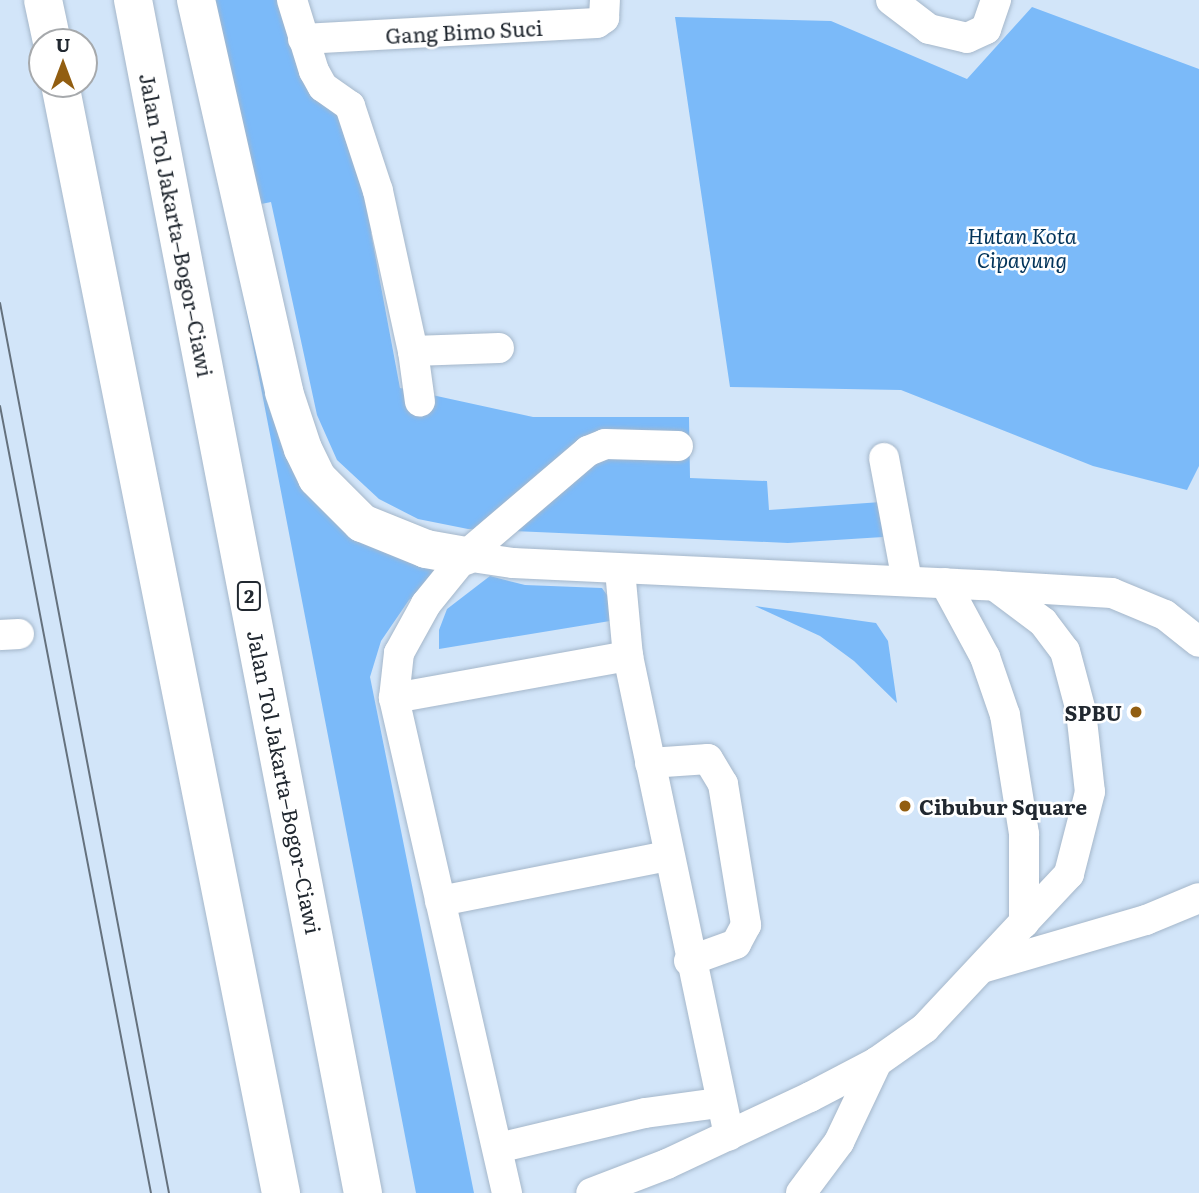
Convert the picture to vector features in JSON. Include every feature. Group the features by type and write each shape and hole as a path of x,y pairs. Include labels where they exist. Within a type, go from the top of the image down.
{"highway":[{"path":"43,0 49,28"},
{"name":"Jalan Tol Jakarta–Bogor–Ciawi","path":"133,0 363,1193"},
{"path":"196,0 284,392 303,449 317,478 362,523 426,549 465,556"},
{"path":"63,98 281,1193"}],"street":[{"path":"292,0 303,39 323,87 349,106 378,191 413,351 420,402"},
{"name":"Gang Bimo Suci","path":"303,39 597,23 604,18 605,0"},
{"path":"891,0 929,29 973,37 986,29 996,0"},
{"path":"413,351 499,348"},
{"path":"507,1193 394,698 398,653 412,626 465,556 595,447 678,446"},
{"path":"884,458 907,582"},
{"path":"465,556 513,563 1112,593 1165,615 1199,642"},
{"path":"513,563 538,571 621,582 826,591 856,579"},
{"path":"621,582 628,656 667,856 719,1103 729,1135"},
{"path":"945,583 985,657 1005,715 1024,834 1024,923"},
{"path":"598,1192 729,1135 877,1062 925,1028 985,967 1069,874 1090,792 1081,711 1065,651 1043,622 995,586"},
{"path":"394,698 628,656"},
{"path":"650,763 708,759 723,784 746,925 737,943 689,961"},
{"path":"440,901 667,856"},
{"path":"985,967 1146,920 1199,898"},
{"path":"801,1193 839,1142 877,1062"},
{"path":"498,1148 645,1113 719,1103"}],"green space":[{"path":"195,0 292,0 387,232 371,233 400,388 533,417 689,417 690,478 767,481 769,510 881,502 883,537 788,543 468,529 418,519 379,499 337,460 317,415 271,202 241,208"},
{"name":"Hutan Kota Cipayung","path":"1032,7 1199,69 1199,466 1187,490 1093,466 901,390 730,387 675,17 831,21 967,79"},
{"path":"227,211 301,472 449,566 409,600 381,641 370,677 474,1193 416,1193"},
{"path":"490,576 525,585 602,588 609,598 610,621 439,649 439,630 447,609"},
{"path":"755,606 876,623 888,641 897,703 854,661 820,636"}],"tram line":[{"path":"0,303 169,1193"},
{"path":"0,406 151,1193"}],"place":[{"name":"SPBU","path":"1136,712"},
{"name":"Cibubur Square","path":"905,806"}]}
